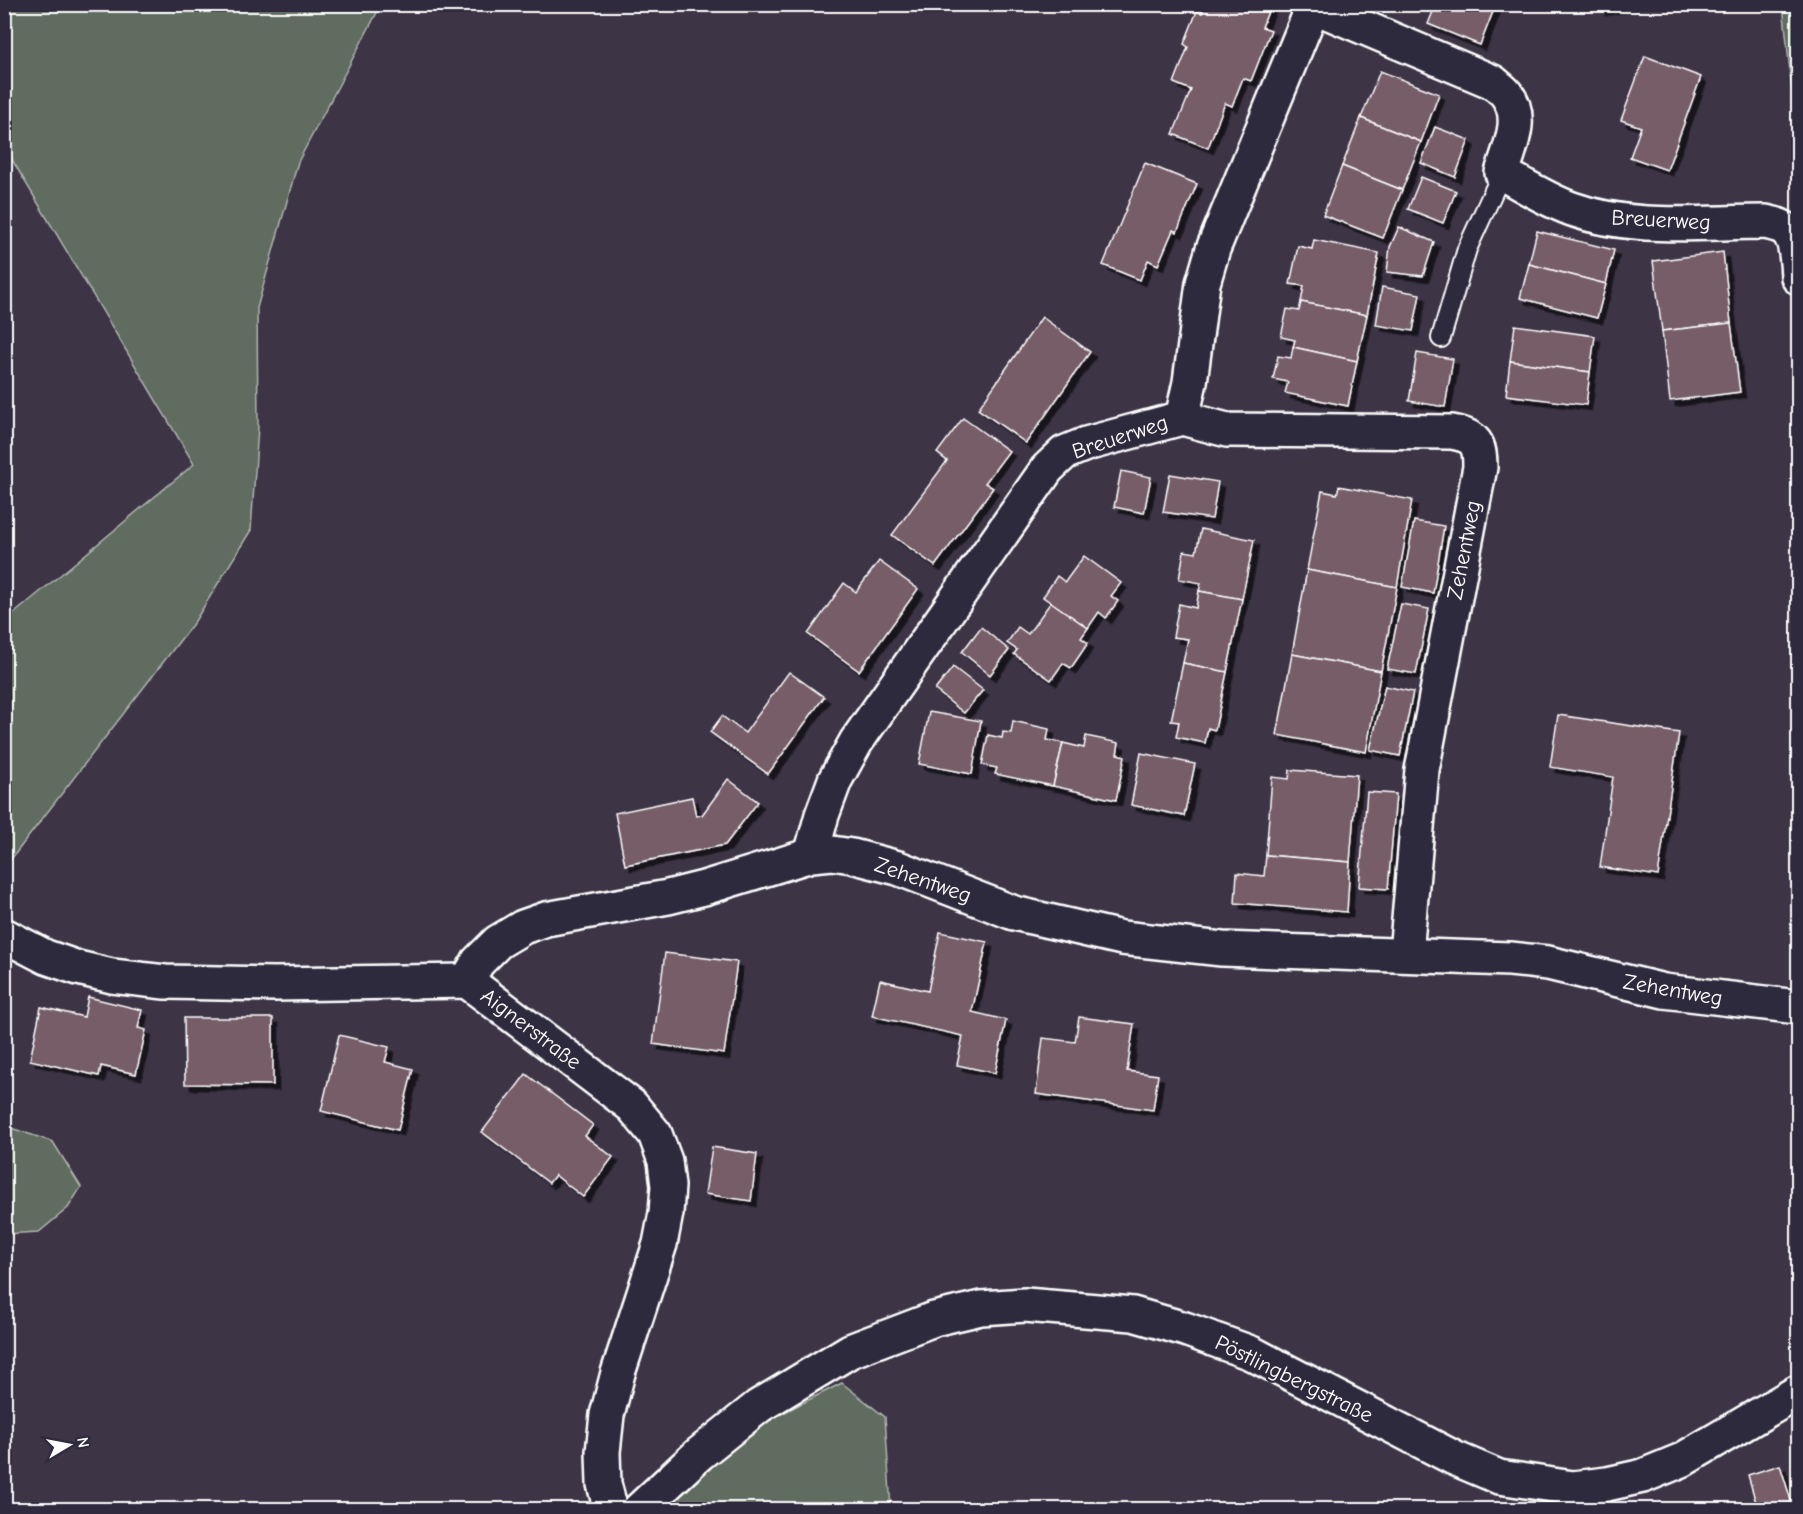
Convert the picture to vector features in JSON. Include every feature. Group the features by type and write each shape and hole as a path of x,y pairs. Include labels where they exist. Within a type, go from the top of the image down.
{"street":[{"name":"Breuerweg","path":"811,855 835,780 855,742 1047,469 1065,453 1086,444 1182,418 1190,382 1203,283 1213,249 1313,5 1493,82 1507,94 1515,110 1516,127 1502,173 1545,198 1602,218 1636,223 1766,222 1782,226 1790,236 1796,251 1798,277"},
{"name":"Zehentweg","path":"1182,418 1227,430 1452,432 1466,434 1475,441 1480,452 1480,467 1422,770 1406,954"},
{"name":"Zehentweg","path":"467,981 478,962 498,942 524,927 546,919 626,906 704,888 811,855 832,853 887,865 1014,913 1122,938 1222,949 1510,959 1548,963 1664,991 1798,1007"},
{"name":"Aignerstraße","path":"4,935 46,957 78,968 112,976 165,982 273,984 467,981 632,1106 655,1134 665,1161 668,1186 660,1244 618,1373 607,1415 603,1452 604,1484 611,1509"},
{"name":"Pöstlingbergstraße","path":"639,1509 699,1454 759,1406 850,1351 934,1319 981,1308 1025,1305 1133,1314 1185,1329 1251,1353 1463,1462 1499,1477 1573,1488 1643,1476 1682,1460 1798,1392"}],"lane":[{"path":"1441,338 1467,249 1502,173"}],"green space":[{"path":"5,4 381,5 298,162 257,308 258,427 251,530 195,621 5,867 5,621 194,464 5,148"},
{"path":"1783,5 1798,5 1798,148"},
{"path":"5,1126 53,1142 81,1187 68,1208 39,1232 5,1234"},
{"path":"842,1383 885,1417 891,1509 665,1510 665,1506 759,1425"}],"building":[{"path":"1205,4 1271,4 1262,27 1271,30 1251,81 1243,78 1232,106 1225,103 1208,148 1173,134 1191,90 1174,83 1188,47 1184,44 1197,11 1202,13"},
{"path":"1436,4 1496,4 1480,45 1428,24"},
{"path":"1602,4 1634,4 1600,10"},
{"path":"1645,56 1701,77 1667,170 1630,157 1641,127 1621,120"},
{"path":"1380,71 1439,94 1421,142 1361,118"},
{"path":"1361,118 1421,142 1402,190 1342,166"},
{"path":"1435,127 1469,140 1455,177 1421,163"},
{"path":"1145,163 1197,184 1177,232 1173,230 1158,265 1148,260 1140,280 1103,265"},
{"path":"1342,166 1402,190 1383,238 1323,215"},
{"path":"1421,177 1456,191 1443,223 1408,209"},
{"path":"1399,227 1434,242 1423,276 1387,272 1390,247"},
{"path":"1537,231 1614,250 1606,284 1529,264"},
{"path":"1314,240 1379,253 1367,315 1301,302 1304,286 1290,284 1298,246 1312,249"},
{"path":"1723,252 1731,323 1662,331 1653,261"},
{"path":"1529,264 1606,284 1597,318 1520,298"},
{"path":"1382,287 1420,294 1413,331 1376,325"},
{"path":"1301,302 1367,315 1357,361 1293,347 1295,340 1281,337 1287,309 1299,311"},
{"path":"1042,317 1090,352 1026,443 978,409"},
{"path":"1731,323 1740,392 1670,401 1662,331"},
{"path":"1515,325 1595,336 1590,372 1510,361"},
{"path":"1293,347 1357,361 1348,406 1285,393 1288,382 1273,379 1278,356 1291,358"},
{"path":"1417,353 1453,359 1445,407 1409,401"},
{"path":"1510,361 1590,372 1586,405 1506,395"},
{"path":"963,418 1009,451 985,483 993,488 935,566 892,535 947,461 937,453"},
{"path":"1121,471 1151,477 1144,513 1114,507"},
{"path":"1170,474 1218,482 1212,519 1163,512"},
{"path":"1339,486 1412,500 1397,587 1307,570 1322,491 1337,494"},
{"path":"1414,521 1444,526 1433,593 1402,587"},
{"path":"1201,529 1254,540 1242,599 1199,591 1201,583 1179,579 1184,551 1196,553"},
{"path":"1084,556 1121,583 1111,596 1118,601 1106,618 1099,612 1088,628 1043,597 1057,576 1065,582"},
{"path":"879,561 918,589 859,671 808,634 844,583 856,592"},
{"path":"1307,570 1397,587 1381,671 1292,654"},
{"path":"1199,591 1242,599 1227,672 1183,663 1188,639 1173,637 1179,604 1196,608"},
{"path":"1051,602 1088,628 1081,638 1088,643 1071,668 1063,663 1051,680 1014,654 1017,650 1007,643 1018,627 1028,634"},
{"path":"1401,604 1429,609 1416,674 1387,669"},
{"path":"981,627 1009,650 990,675 962,652"},
{"path":"1292,654 1381,671 1366,752 1277,735"},
{"path":"1183,663 1227,672 1215,730 1208,728 1205,743 1176,737 1179,722 1171,721"},
{"path":"953,667 983,690 964,713 935,690"},
{"path":"789,672 824,697 768,774 710,732 722,716 745,733"},
{"path":"1385,686 1413,692 1400,756 1370,750"},
{"path":"929,712 981,721 972,774 919,764"},
{"path":"1558,715 1679,733 1658,876 1600,867 1613,777 1550,767"},
{"path":"1013,721 1049,729 1047,740 1063,743 1053,786 995,774 997,768 982,765 988,735 1002,738 1003,732 1011,733"},
{"path":"1086,736 1119,743 1117,754 1125,756 1116,800 1053,786 1063,743 1084,748"},
{"path":"1141,753 1195,764 1184,816 1131,805"},
{"path":"1290,770 1357,775 1350,862 1266,855 1272,777 1289,779"},
{"path":"728,779 758,802 725,845 625,865 615,813 692,797 696,816 702,815"},
{"path":"1367,792 1396,794 1388,889 1359,887"},
{"path":"1266,855 1350,862 1347,912 1235,903 1237,873 1264,876"},
{"path":"940,932 987,942 972,1012 1006,1020 995,1073 957,1065 963,1036 872,1016 880,980 928,991"},
{"path":"665,953 737,962 724,1054 653,1044"},
{"path":"88,997 142,1010 138,1028 146,1030 136,1074 101,1066 99,1076 30,1060 41,1007 84,1017"},
{"path":"1079,1017 1134,1024 1127,1071 1158,1075 1153,1110 1036,1094 1043,1038 1075,1042"},
{"path":"184,1018 273,1018 273,1085 185,1084"},
{"path":"339,1035 389,1047 385,1062 413,1069 398,1130 321,1111"},
{"path":"526,1074 593,1125 585,1136 613,1157 583,1197 555,1175 549,1183 482,1132"},
{"path":"712,1147 757,1154 751,1201 705,1194"},
{"path":"1780,1465 1794,1510 1758,1510 1748,1475"}]}
